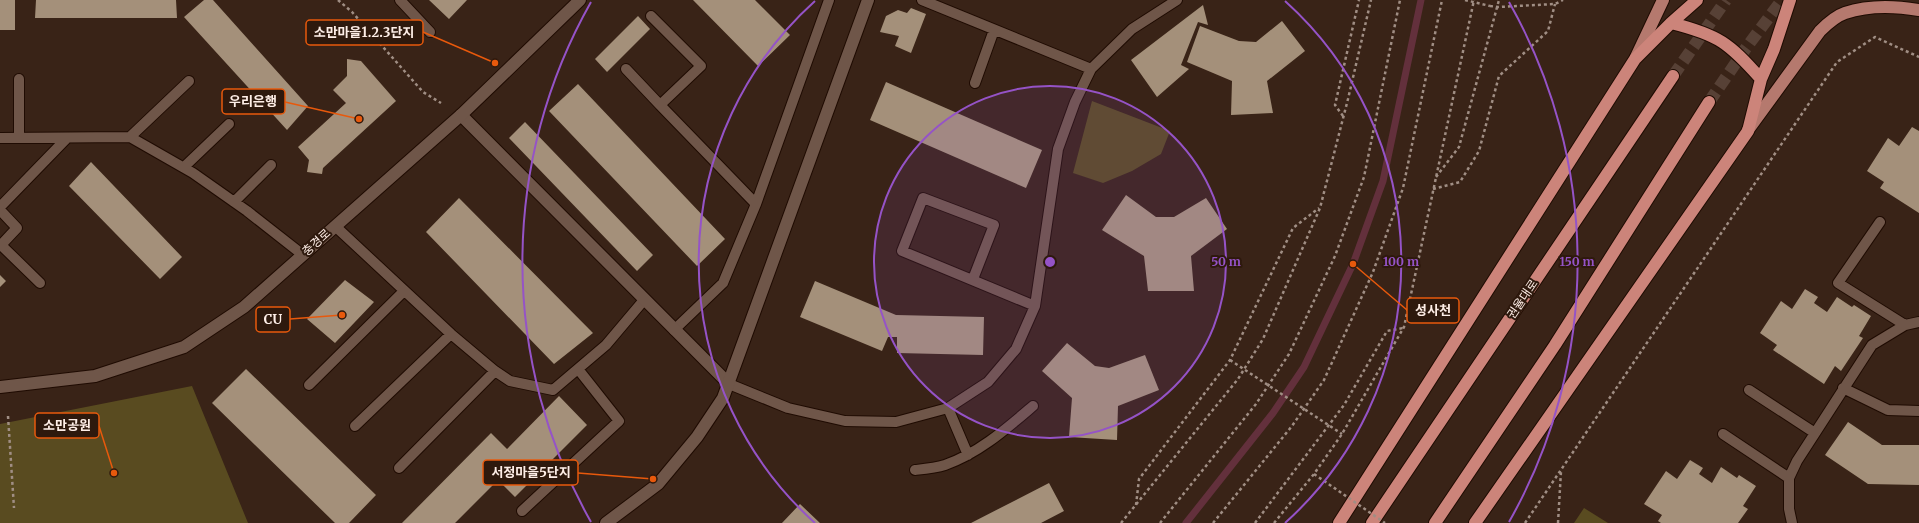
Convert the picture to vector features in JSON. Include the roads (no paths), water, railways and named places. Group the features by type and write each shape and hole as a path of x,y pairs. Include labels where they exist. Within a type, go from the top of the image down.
{"highway":[{"path":"1339,523 1635,59 1671,23 1697,0"},
{"path":"1475,523 1748,131 1761,80 1774,50 1790,0"},
{"path":"1671,23 1710,34 1725,43 1738,53 1761,80"},
{"name":"권율대로","path":"1372,523 1673,76"},
{"path":"1435,523 1555,345 1709,102"}],"main road":[{"path":"1635,59 1663,0"},
{"path":"1748,131 1820,31 1832,20 1844,13 1868,8 1896,6 1919,10"}],"street":[{"name":"충경로","path":"0,386 95,376 184,346 244,307 461,115 580,0"},
{"path":"606,523 658,484 697,437 723,398 868,0"},
{"path":"461,115 729,384"}],"lane":[{"path":"400,0 430,32"},
{"path":"674,330 723,283 756,204 829,0"},
{"path":"922,0 1091,69"},
{"path":"729,384 788,408 845,421 896,422 948,408 988,382 1016,349 1035,306 1058,149 1075,102 1091,69 1132,29 1177,0"},
{"path":"651,16 701,66 660,105"},
{"path":"975,83 994,30"},
{"path":"626,69 756,204"},
{"path":"19,79 19,138"},
{"path":"130,137 189,81"},
{"path":"184,167 229,124"},
{"path":"0,138 130,137 184,167 234,202 303,254"},
{"path":"0,207 67,138"},
{"path":"234,202 271,165"},
{"path":"973,280 994,225 923,198 902,251 1035,306"},
{"path":"0,210 16,228 1,245 40,283"},
{"path":"1880,222 1838,283 1905,325"},
{"path":"335,226 451,334 495,372 510,381 553,390 606,345 644,300"},
{"path":"309,385 404,291"},
{"path":"1792,523 1789,509 1789,478 1797,461 1843,388 1872,345 1905,325 1919,322"},
{"path":"354,426 451,334"},
{"path":"522,511 619,421 578,369"},
{"path":"399,468 495,372"},
{"path":"1843,388 1888,410 1919,411"},
{"path":"1749,390 1815,433"},
{"path":"915,470 945,465 968,454 997,436 1033,406"},
{"path":"948,408 968,454"},
{"path":"1723,434 1789,478"}],"waterway":[{"path":"1186,523 1273,413 1304,367 1353,264 1383,181 1421,0"}],"tunnel":[{"path":"1673,76 1726,0"},
{"path":"1709,102 1746,48 1782,0"}],"place":[{"name":"소만마을1.2.3단지","path":"495,63"},
{"name":"우리은행","path":"359,119"},
{"name":"성사천","path":"1353,264"},
{"name":"CU","path":"342,315"},
{"name":"소만공원","path":"114,473"},
{"name":"서정마을5단지","path":"653,479"}]}
